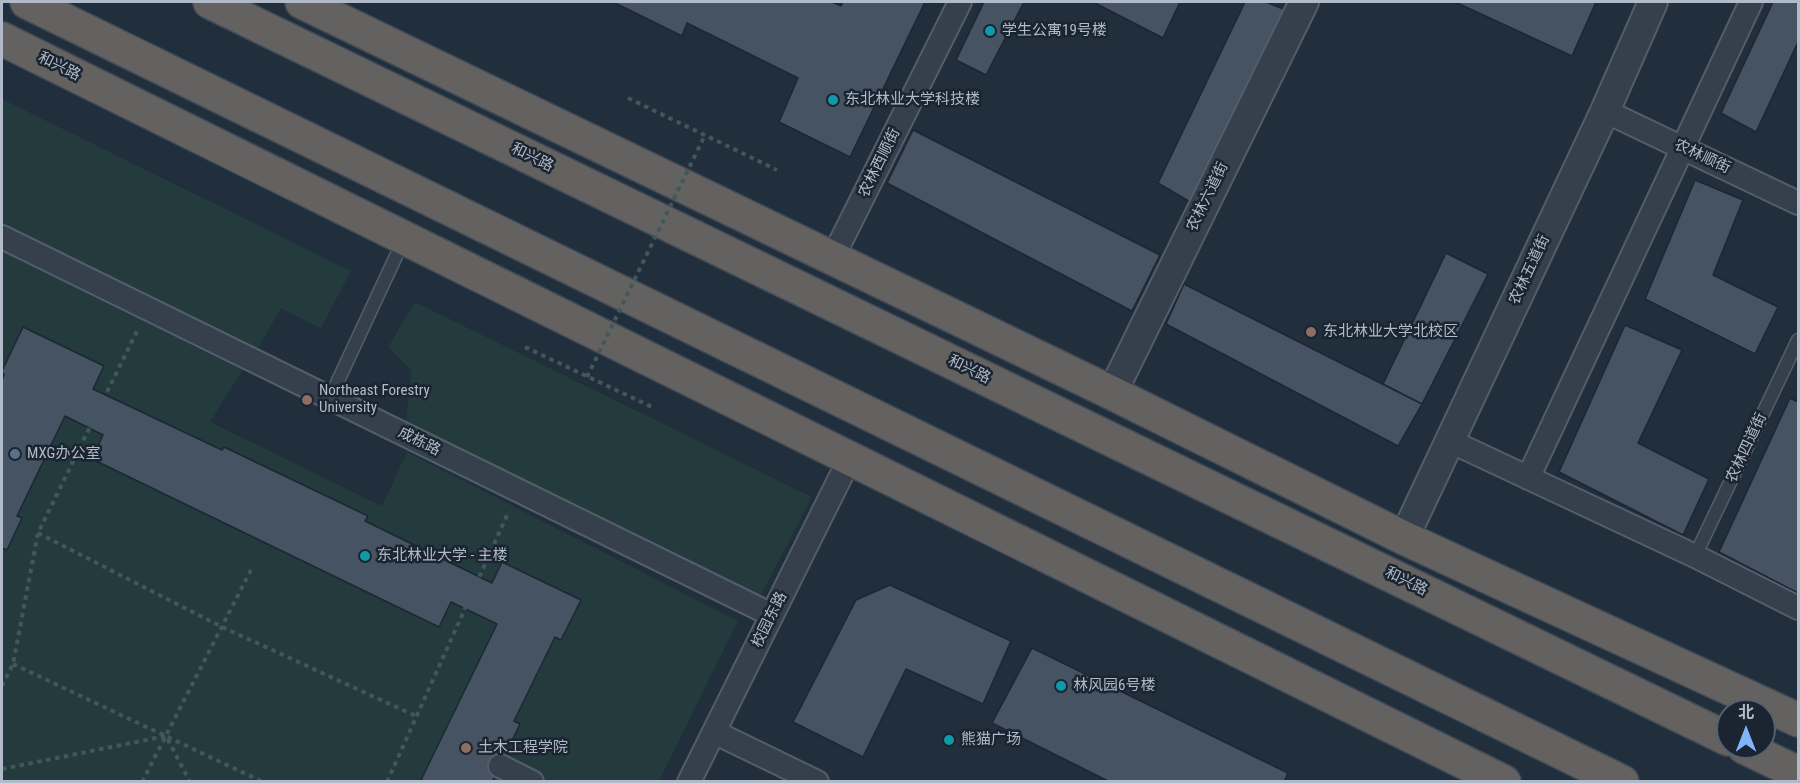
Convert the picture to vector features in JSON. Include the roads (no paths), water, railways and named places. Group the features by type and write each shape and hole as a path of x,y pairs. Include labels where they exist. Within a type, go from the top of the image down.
{"highway":[{"path":"27,2 1622,782"},
{"name":"和兴路","path":"210,2 1716,733"},
{"path":"302,2 1112,393 1404,538 1798,720"},
{"name":"和兴路","path":"2,39 1504,782"},
{"path":"1651,653 1718,699"},
{"path":"1776,739 1798,754"},
{"path":"1769,759 1798,773"}],"street":[{"name":"农林西顺街","path":"832,259 960,2"},
{"name":"农林六道街","path":"1112,393 1304,2"},
{"name":"农林五道街","path":"1404,538 1605,111 1653,2"},
{"path":"1528,478 1751,2"},
{"name":"农林顺街","path":"1605,111 1798,203"},
{"name":"成栋路","path":"2,237 772,615"},
{"path":"1450,441 1695,556 1798,608"},
{"name":"校园东路","path":"689,782 850,458"},
{"path":"714,732 817,782"},
{"path":"500,766 532,782"}],"lane":[{"path":"330,398 404,238"},
{"name":"农林四道街","path":"1695,556 1798,340"}],"place":[{"name":"学生公寓19号楼","path":"990,31"},
{"name":"东北林业大学科技楼","path":"833,100"},
{"name":"东北林业大学北校区","path":"1311,332"},
{"name":"Northeast Forestry University","path":"307,400"},
{"name":"MXG办公室","path":"15,454"},
{"name":"东北林业大学 - 主楼","path":"365,556"},
{"name":"林风园6号楼","path":"1061,686"},
{"name":"熊猫广场","path":"949,740"},
{"name":"土木工程学院","path":"466,748"}]}
